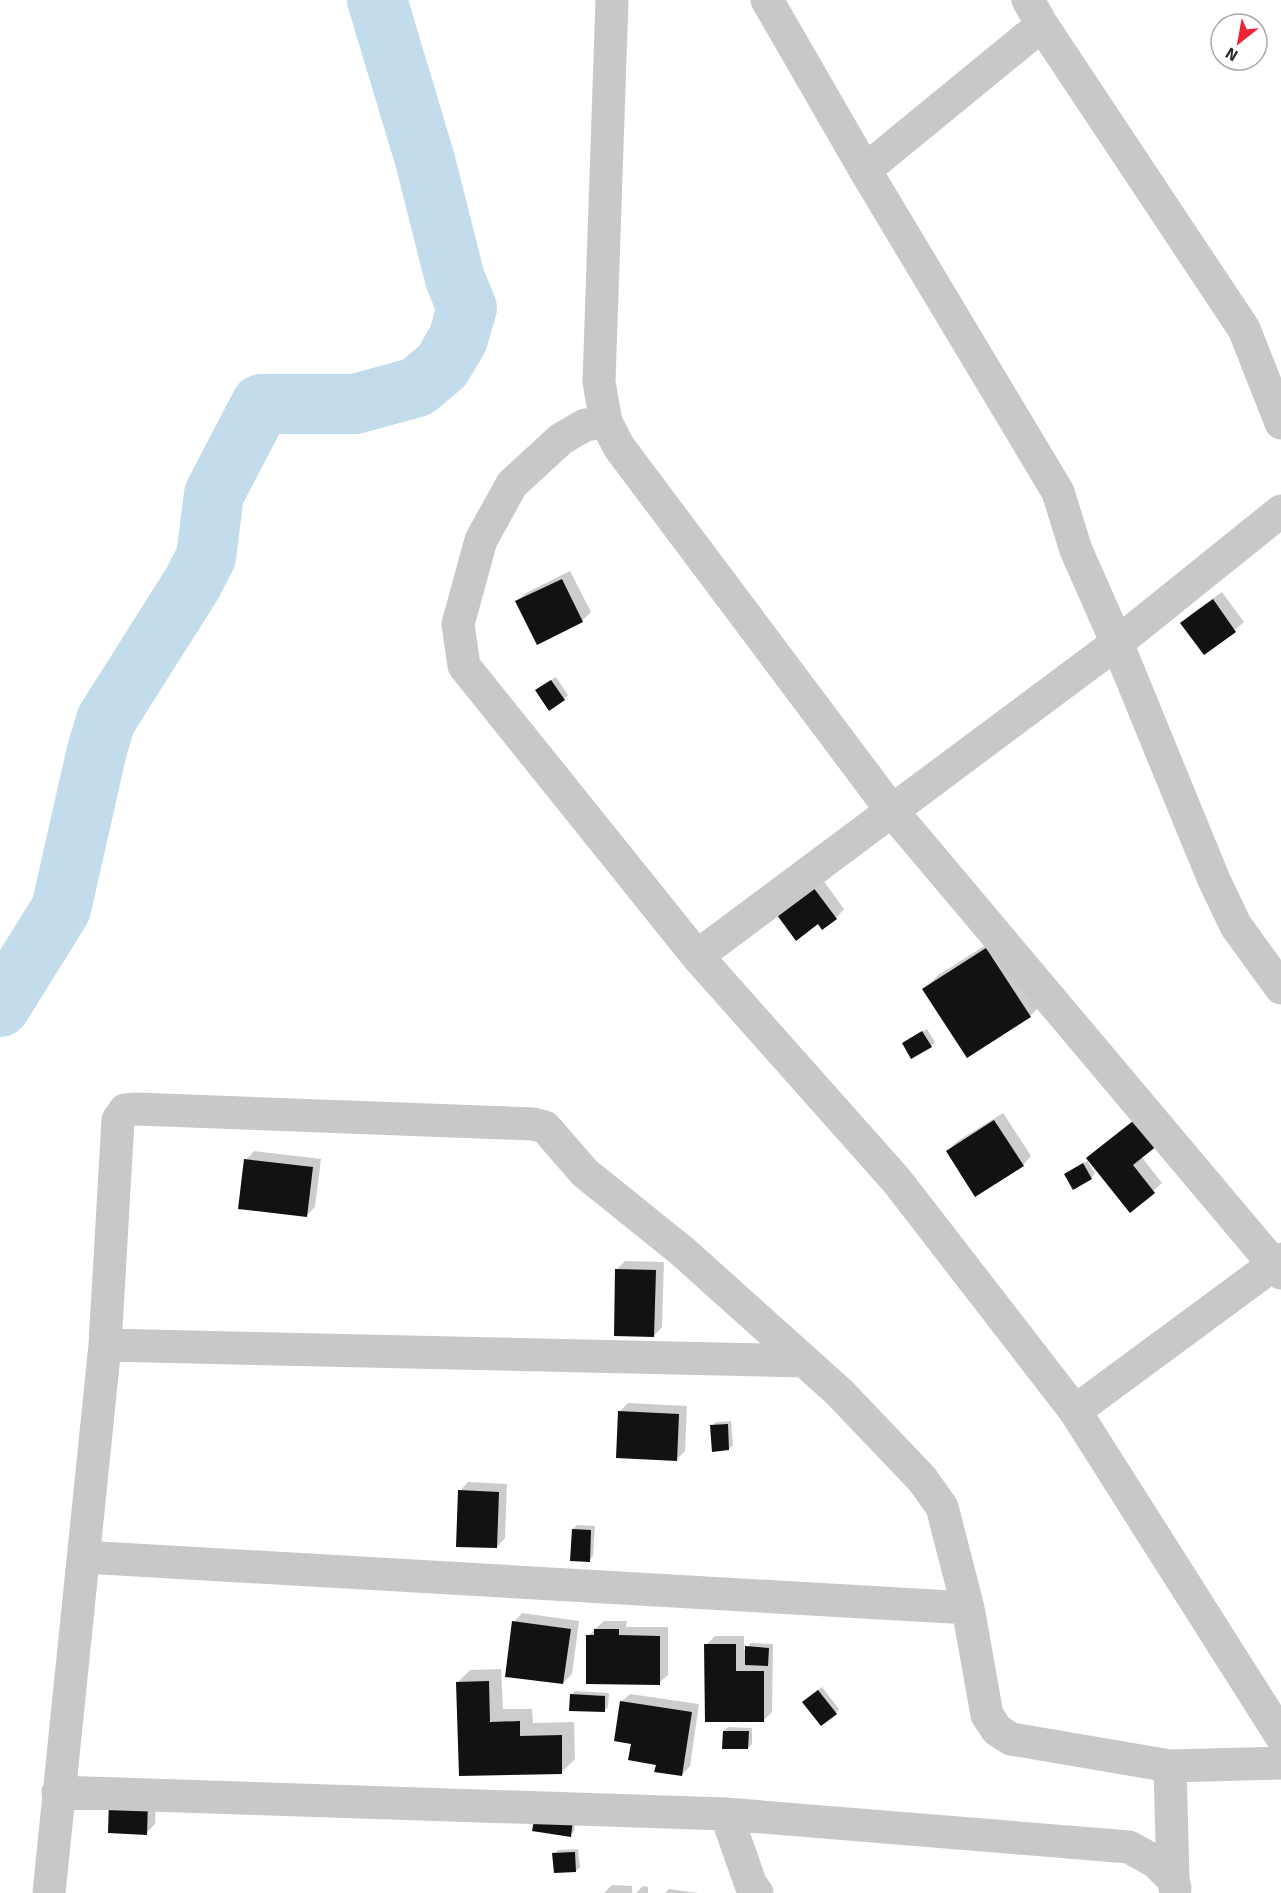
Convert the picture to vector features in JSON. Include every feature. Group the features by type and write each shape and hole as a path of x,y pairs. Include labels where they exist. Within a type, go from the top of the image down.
{"street":[{"path":"612,0 599,382 606,422 619,447 892,811 1279,1266 1075,1411"},
{"path":"767,0 865,170 1059,492 1076,550 1118,643 1214,880 1236,926 1281,988"},
{"path":"865,170 1035,12 1244,329 1281,423"},
{"path":"606,422 585,425 561,439 512,484 481,540 458,624 464,666 697,956 897,1181 1075,1411 1281,1736"},
{"path":"697,956 1118,643 1281,511"},
{"path":"49,1893 105,1345 118,1120 125,1110 533,1124 545,1127 585,1173 681,1251 839,1392 922,1479 942,1508 968,1608 987,1715 997,1730 1011,1738 1170,1766 1281,1763"},
{"path":"105,1345 804,1361"},
{"path":"84,1557 968,1608"},
{"path":"1170,1766 1174,1886"},
{"path":"58,1792 726,1814 1129,1847 1156,1862 1174,1886"},
{"path":"726,1814 757,1893"}],"building":[{"path":"562,579 583,622 537,645 515,601"},
{"path":"1213,599 1236,632 1204,655 1180,623"},
{"path":"551,680 565,700 549,711 535,690"},
{"path":"813,887 837,919 822,930 818,924 796,941 777,915"},
{"path":"986,948 1031,1017 967,1058 922,989"},
{"path":"922,1031 932,1047 911,1059 902,1043"},
{"path":"1137,1118 1158,1145 1133,1165 1155,1193 1130,1213 1086,1158"},
{"path":"994,1120 1024,1166 975,1197 946,1151"},
{"path":"244,1159 313,1167 307,1217 238,1209"},
{"path":"1083,1163 1092,1179 1073,1190 1064,1174"},
{"path":"615,1269 656,1270 654,1337 614,1336"},
{"path":"618,1411 679,1414 677,1461 616,1458"},
{"path":"728,1424 729,1450 712,1452 710,1425"},
{"path":"458,1490 499,1492 497,1548 456,1547"},
{"path":"572,1529 591,1530 590,1562 570,1561"},
{"path":"512,1621 571,1629 563,1684 505,1677"},
{"path":"594,1629 619,1629 619,1635 660,1636 660,1685 586,1684 586,1635 594,1635"},
{"path":"704,1644 736,1644 736,1671 764,1671 764,1722 705,1722"},
{"path":"745,1646 769,1648 768,1666 745,1665"},
{"path":"489,1681 490,1722 520,1721 520,1736 562,1735 562,1774 459,1776 456,1682"},
{"path":"818,1690 837,1714 821,1726 802,1702"},
{"path":"570,1694 605,1696 605,1712 569,1711"},
{"path":"620,1701 692,1712 682,1776 654,1772 656,1765 628,1760 631,1744 614,1741"},
{"path":"723,1731 749,1731 748,1749 722,1749"},
{"path":"109,1800 148,1802 147,1835 108,1833"},
{"path":"535,1815 573,1820 571,1837 532,1831"},
{"path":"575,1852 576,1872 554,1873 552,1853"}],"waterway":[{"path":"0,1007 61,909 97,750 106,720 192,584 206,557 214,494 261,404 355,404 417,387 442,366 458,339 467,308 455,279 425,160 377,0"}]}
